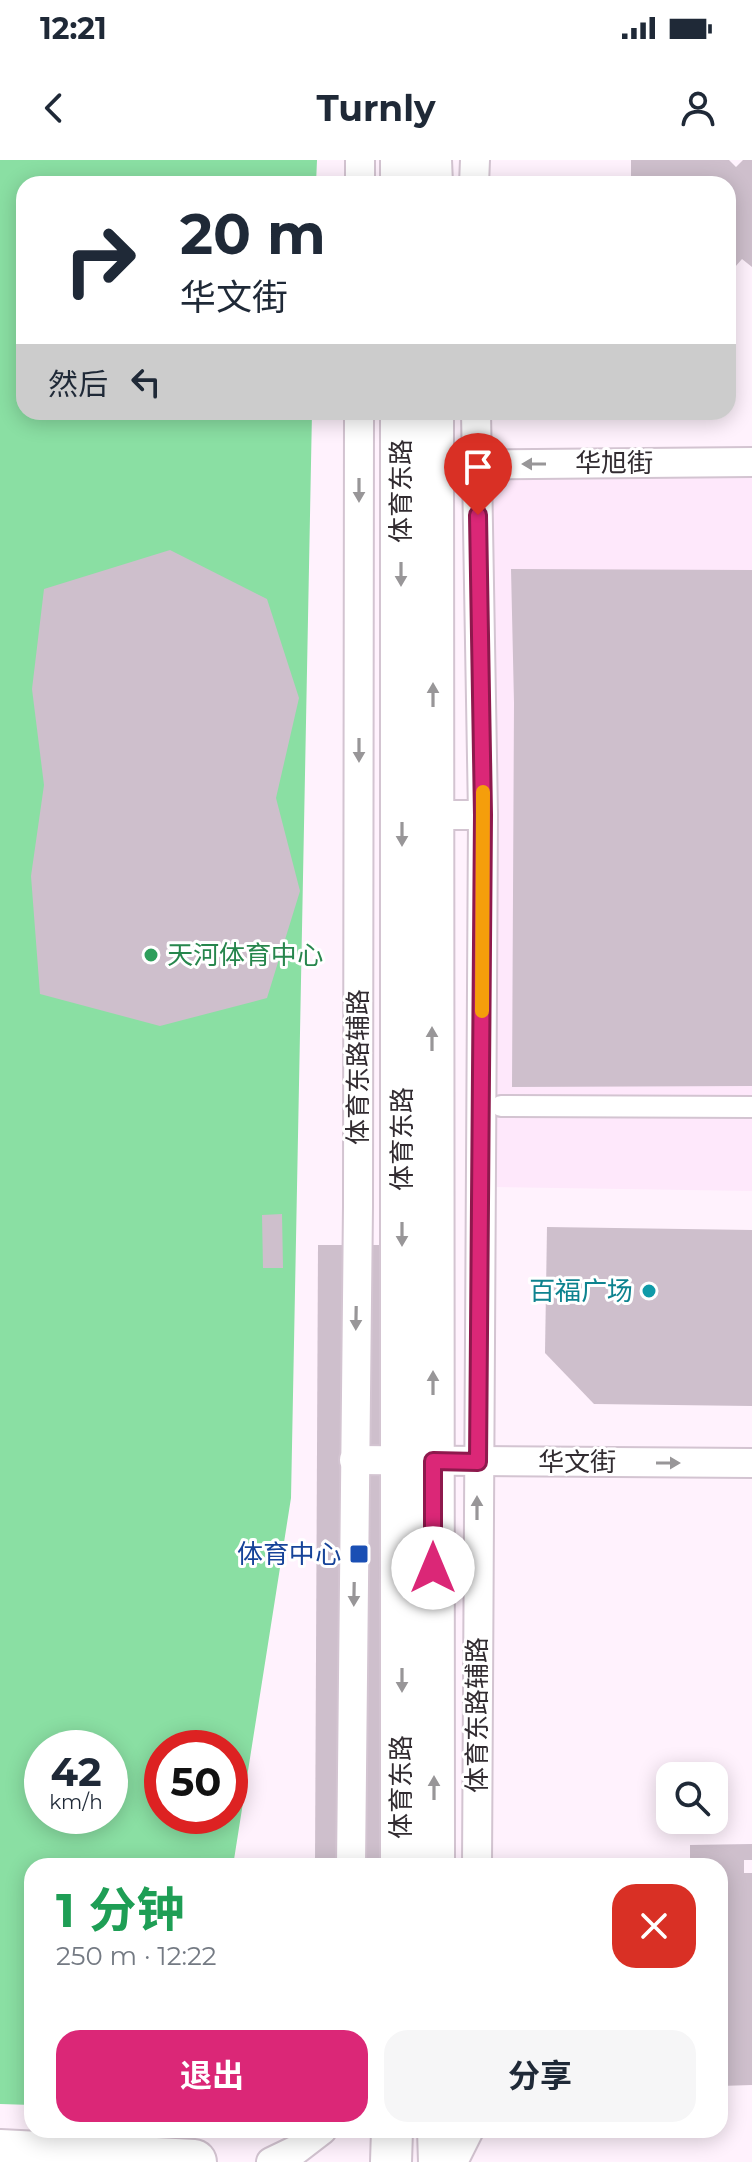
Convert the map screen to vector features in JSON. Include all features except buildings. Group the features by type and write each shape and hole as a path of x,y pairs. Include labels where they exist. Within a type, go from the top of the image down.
{"highway":[{"path":"0,2152 194,2162"}],"main road":[{"name":"体育东路","path":"401,420 418,1461 434,1858"},
{"name":"体育东路","path":"396,1856 418,1461 432,1106 433,420"},
{"path":"391,2162 392,2138"},
{"path":"438,2138 439,2162"}],"street":[{"name":"体育东路辅路","path":"351,1858 358,1206 359,420"},
{"name":"体育东路辅路","path":"476,420 491,1106 478,1462 477,1858"},
{"name":"华旭街","path":"433,465 752,462"},
{"path":"433,815 483,815"},
{"path":"432,1106 752,1107"},
{"name":"华文街","path":"354,1460 752,1463"},
{"path":"271,2162 312,2138"},
{"path":"453,2162 465,2138"}],"shaded area":[{"path":"752,471 752,1191 497,1187 488,473"}],"green space":[{"name":"天河体育中心","path":"0,160 317,160 316,176 16,176 16,420 312,420 291,1498 248,1771 248,1730 144,1730 144,1834 238,1834 234,1858 24,1858 24,2105 0,2104"}],"slow traffic":[{"path":"482,1011 483,792"}],"place":[{"name":"天河体育中心","path":"151,955"},
{"name":"百福广场","path":"649,1291"},
{"name":"体育中心","path":"359,1554"}],"route":[{"path":"433,1568 433,1461 478,1462 483,815 478,515"}]}
